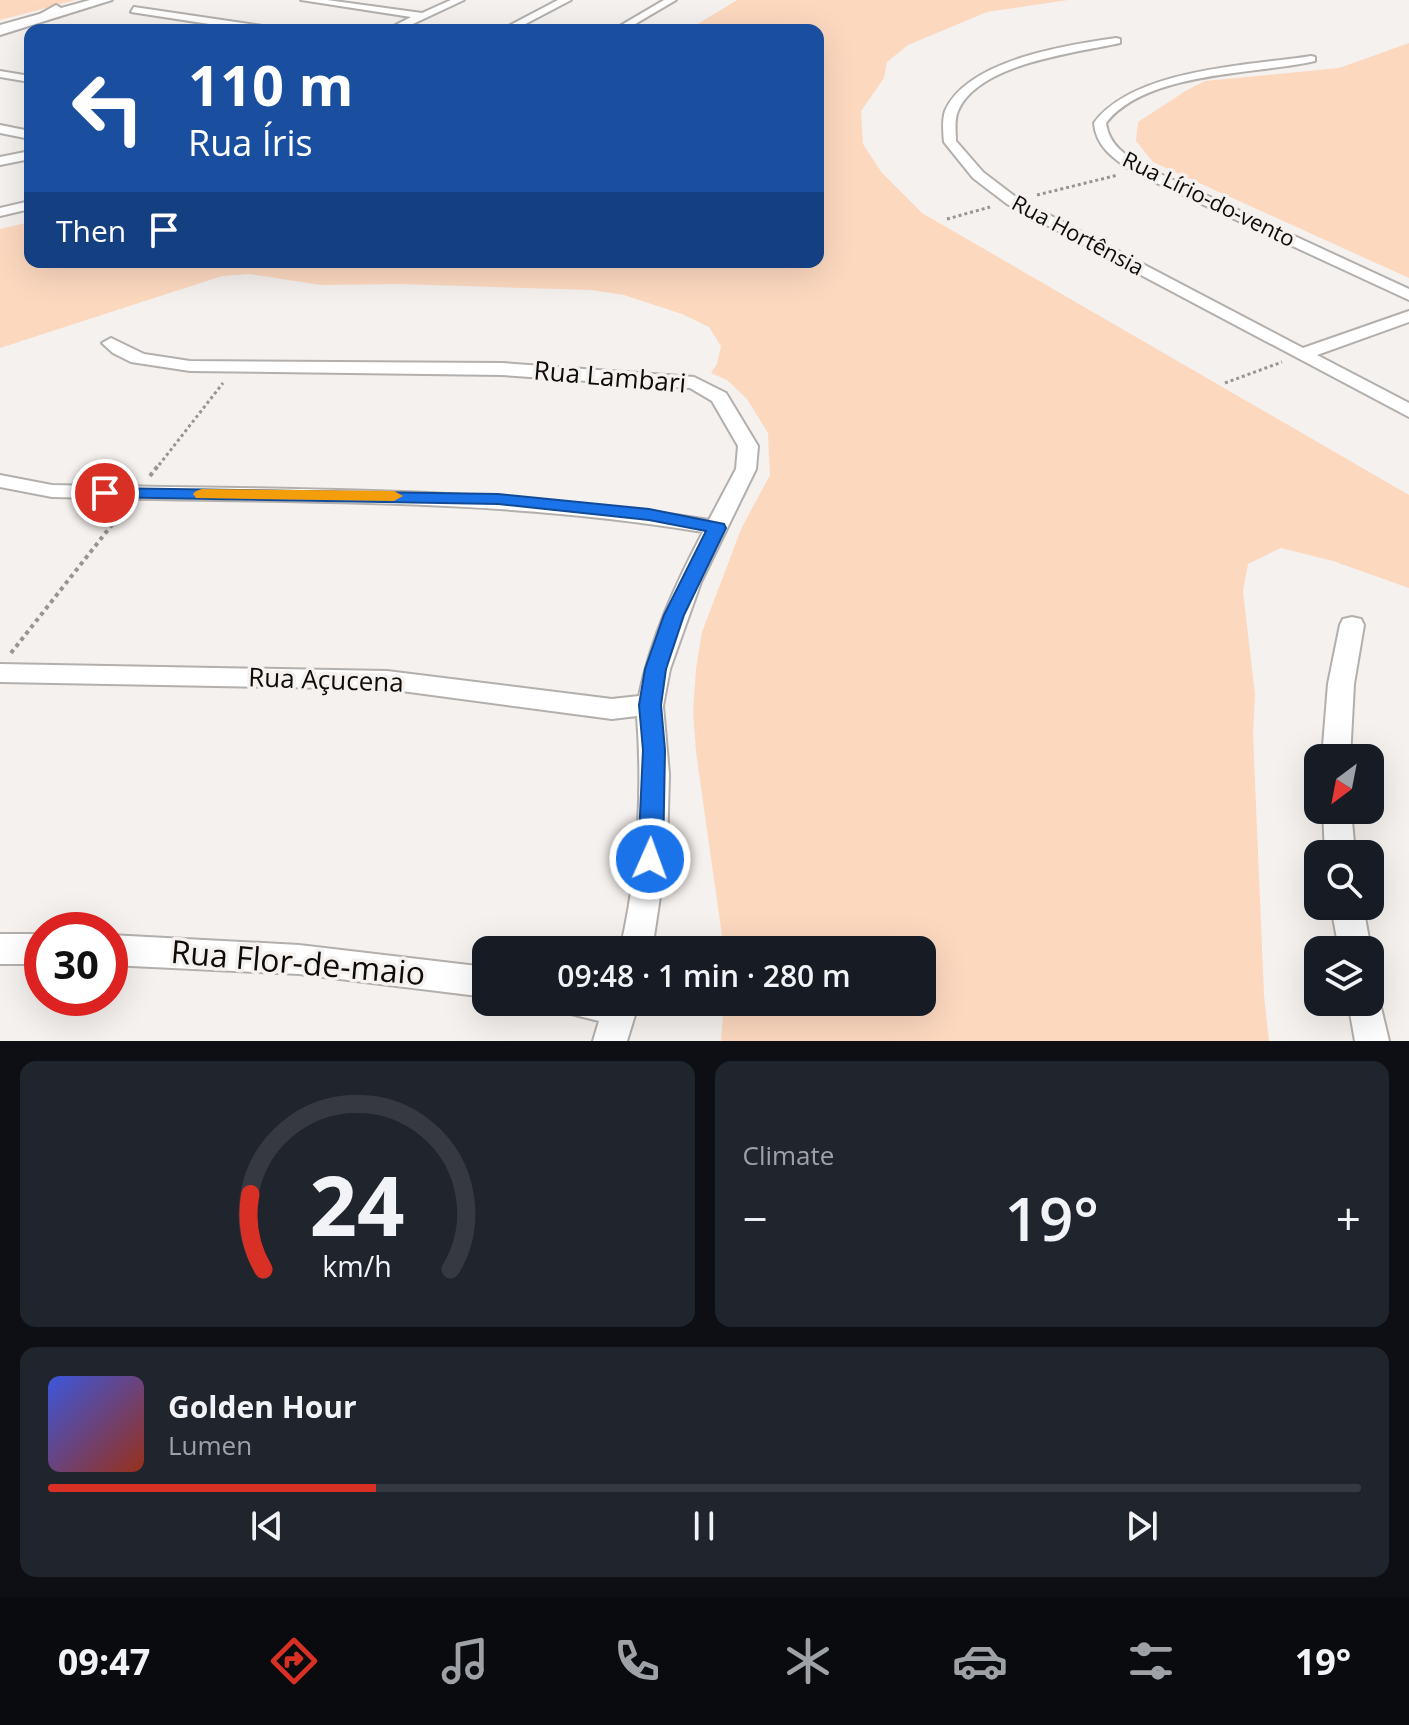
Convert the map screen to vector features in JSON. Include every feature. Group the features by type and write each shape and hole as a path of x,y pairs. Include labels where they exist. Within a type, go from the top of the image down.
{"street":[{"path":"0,30 83,0"},
{"path":"0,22 105,0"},
{"path":"306,0 423,16"},
{"path":"405,24 459,0"},
{"path":"518,24 566,0"},
{"path":"629,24 671,0"},
{"path":"134,10 228,24"},
{"name":"Rua Hortênsia","path":"1116,41 1066,49 1013,65 983,80 957,101 951,111 950,142 978,175 1012,201 1409,411"},
{"name":"Rua Lírio-do-vento","path":"1311,59 1171,80 1149,87 1111,109 1100,123 1104,140 1120,157 1140,170 1409,295"},
{"path":"0,74 24,78"},
{"path":"0,129 24,134"},
{"path":"0,161 24,156"},
{"path":"0,212 24,206"},
{"path":"1303,354 1409,316"},
{"name":"Rua Lambari","path":"111,343 123,354 133,357 190,366 502,369 694,383 719,397 748,446 746,469 674,615 656,669 650,705 654,750 648,903 640,936"},
{"path":"0,481 52,491 498,499 649,515 717,528"},
{"path":"1337,744 1341,684 1352,625"},
{"name":"Rua Açucena","path":"5,664 387,680 518,694 612,709 650,705"},
{"path":"0,949 24,949"},
{"name":"Rua Flor-de-maio","path":"128,951 312,959 472,980"},
{"path":"610,1041 618,1016"},
{"path":"1368,1016 1372,1041"}],"path":[{"path":"947,219 1140,170"},
{"path":"1225,383 1303,354"},
{"path":"5,664 235,367"}],"shaded area":[{"path":"0,0 76,0 0,20"},
{"path":"737,0 1068,0 987,12 908,45 887,62 884,78 861,111 863,144 882,173 922,213 1409,495 1409,588 1333,561 1281,548 1248,564 1243,591 1255,695 1253,734 1264,995 1269,1041 721,1041 723,1016 936,1016 936,936 722,936 696,752 693,711 696,669 702,632 742,527 770,475 768,433 747,399 727,380 711,373 717,364 721,346 709,327 682,314 624,295 592,290 399,284 321,285 249,274 222,276 0,348 0,229 24,223 24,268 824,268 824,24 698,24"},
{"path":"1409,43 1409,278 1153,162 1136,141 1138,122 1205,81 1339,68"}],"slow traffic":[{"path":"202,494 394,496"}],"route":[{"path":"105,493 498,499 649,515 717,528 674,615 656,669 650,705 654,750 650,859"}]}
